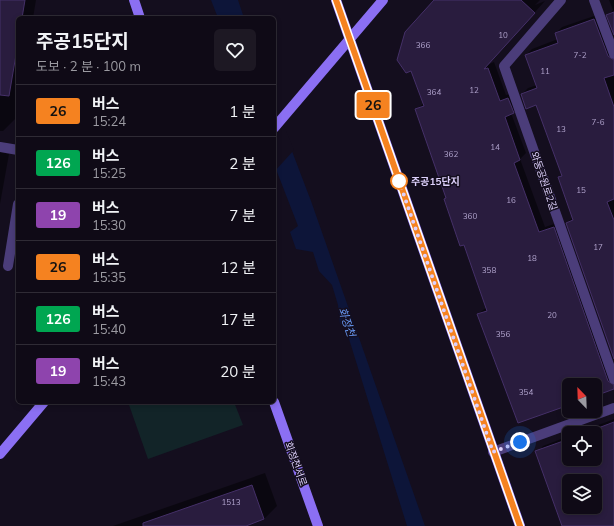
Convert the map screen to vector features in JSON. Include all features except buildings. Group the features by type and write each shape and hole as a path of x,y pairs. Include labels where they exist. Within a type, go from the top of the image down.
{"street":[{"path":"134,0 139,16"},
{"path":"336,0 520,526"},
{"path":"276,126 383,0"},
{"name":"와동공원로2길","path":"561,0 504,66 614,379"},
{"path":"594,0 614,54"},
{"path":"0,147 16,150"},
{"path":"8,266 16,216"},
{"path":"0,454 42,404"},
{"name":"화정천서로","path":"275,404 318,526"},
{"path":"493,452 614,408"}],"shaded area":[{"path":"129,404 235,404 243,425 148,459"}],"water":[{"path":"211,0 238,0 243,16 217,16"},
{"name":"화정천","path":"276,109 311,201 425,526 407,526 345,326 340,324 338,305 332,285 319,271 313,252 296,249 290,232 298,226 276,169"}],"pier":[{"path":"276,107 294,150 276,170"}],"bus line":[{"name":"26","path":"336,0 520,526"}],"place":[{"name":"주공15단지","path":"399,181"}],"route":[{"path":"399,181 493,452 520,442"}]}
